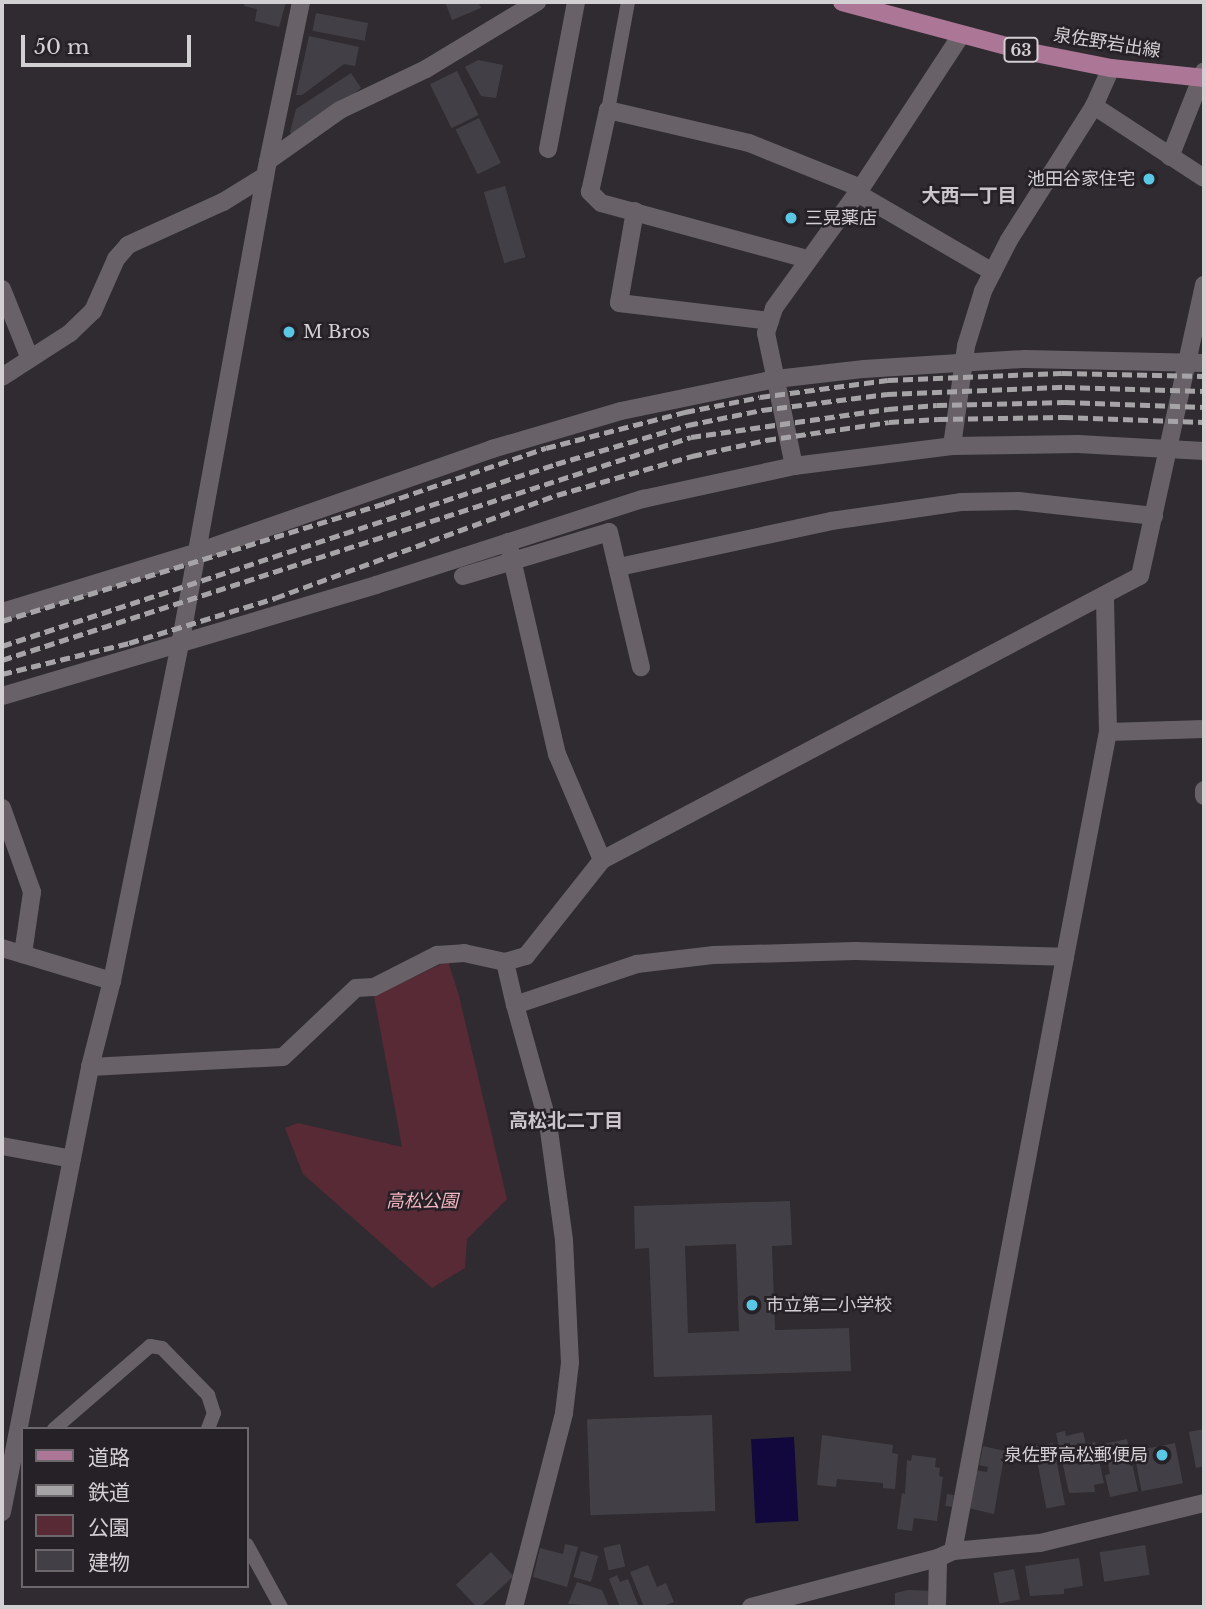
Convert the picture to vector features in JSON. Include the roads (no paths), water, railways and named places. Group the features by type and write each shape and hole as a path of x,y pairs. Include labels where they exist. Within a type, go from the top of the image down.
{"main road":[{"name":"泉佐野岩出線","path":"842,2 961,35 1111,68 1204,76"}],"street":[{"path":"22,1427 90,1067 112,981 180,645 267,169 302,2"},
{"path":"2,377 69,333 93,311 116,259 128,246 223,202 341,110 426,69 537,2"},
{"path":"548,149 576,2"},
{"path":"794,466 766,332 774,308 859,190 961,35"},
{"path":"952,446 964,364 983,291 1009,240 1094,106 1111,68"},
{"path":"1170,157 1204,76"},
{"path":"1094,106 1204,178"},
{"path":"807,259 601,203 590,192 608,110 750,143 859,190 993,271"},
{"path":"635,211 619,303 770,321"},
{"path":"90,1067 283,1057 356,988 374,987 437,955 464,953 505,962 526,956 602,860 1105,597 1140,576 1169,449 1195,361 1204,285"},
{"path":"2,289 30,359"},
{"path":"2,612 195,553 492,449 621,411 776,379 864,369 1025,359 1195,361"},
{"path":"463,576 510,551 643,499 794,466 952,446 1078,444 1204,451"},
{"path":"619,567 831,521 961,502 1018,501 1154,516"},
{"path":"2,696 510,551 609,532 642,667"},
{"path":"510,551 557,754 602,860"},
{"path":"937,1607 945,1555 1108,732 1105,597"},
{"path":"1108,732 1204,729"},
{"path":"1204,790 1204,796"},
{"path":"2,807 32,892 23,954"},
{"path":"2,948 112,981"},
{"path":"515,1005 637,964 714,955 855,951 1065,957"},
{"path":"505,962 548,1123 564,1240 570,1363 564,1413 514,1607"},
{"path":"2,1146 72,1159"},
{"path":"2,1512 5,1479 21,1432"},
{"path":"751,1607 945,1555 1040,1543 1204,1503"}],"lane":[{"path":"608,110 628,2"},
{"path":"56,1427 150,1346 162,1348 208,1395 214,1413 209,1427"},
{"path":"248,1547 281,1607"}],"railway":[{"path":"2,621 385,503 546,448 685,412 760,397 888,380 1062,373 1204,376"},
{"path":"2,646 556,464 688,425 762,410 887,394 1065,387 1204,391"},
{"path":"2,660 691,437 888,409 937,405 1065,402 1204,407"},
{"path":"2,674 129,643 275,598 557,495 692,456 766,440 889,422 938,419 1063,417 1204,422"}],"place":[{"name":"池田谷家住宅","path":"1149,179"},
{"name":"三晃薬店","path":"791,218"},
{"name":"M Bros","path":"289,332"},
{"name":"市立第二小学校","path":"752,1305"},
{"name":"泉佐野高松郵便局","path":"1162,1455"}],"district":[{"name":"大西一丁目","path":"969,196"},
{"name":"高松北二丁目","path":"566,1121"}],"park label":[{"name":"高松公園","path":"422,1201"}]}
